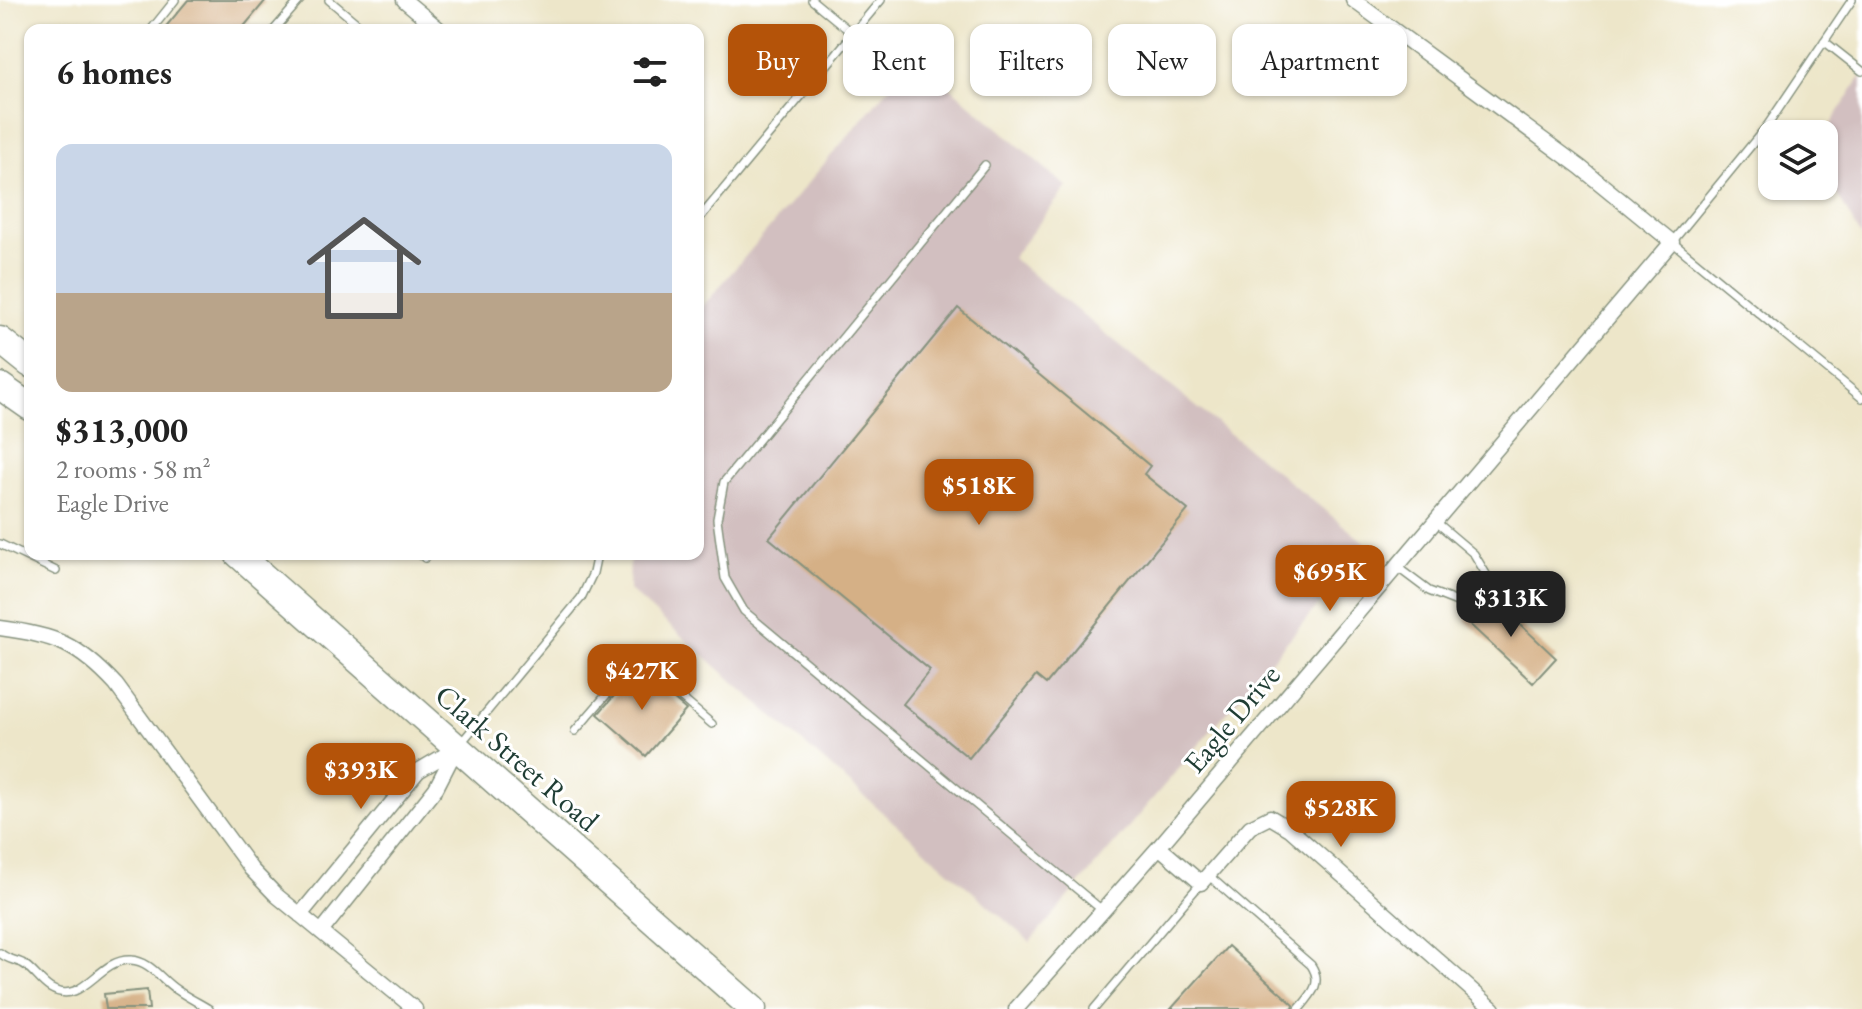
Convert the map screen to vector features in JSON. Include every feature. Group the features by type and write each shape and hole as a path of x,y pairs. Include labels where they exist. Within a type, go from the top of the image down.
{"highway":[{"path":"0,340 24,359"},
{"path":"0,386 24,403"},
{"name":"Clark Street Road","path":"245,560 753,1009"}],"street":[{"path":"404,0 429,24"},
{"path":"1353,0 1580,167 1672,242"},
{"name":"Eagle Drive","path":"1016,1009 1159,847 1672,242"},
{"path":"0,628 47,636 73,647 94,662 116,685 251,869 276,895 415,1009"},
{"path":"300,915 418,771 457,748"},
{"path":"321,932 436,788 457,748"},
{"path":"1159,847 1205,879 1250,827 1270,817 1290,829 1493,1009"}],"lane":[{"path":"156,24 175,0"},
{"path":"279,24 300,0"},
{"path":"329,0 358,24"},
{"path":"812,0 843,26"},
{"path":"861,24 881,0"},
{"path":"1852,0 1767,126 1672,242 1862,398"},
{"path":"1824,41 1862,71"},
{"path":"704,213 843,46"},
{"path":"985,165 724,482 717,519 725,578 744,611 1102,910"},
{"path":"1395,566 1429,591 1457,602 1474,596 1486,574 1474,554 1434,520"},
{"path":"0,544 24,556"},
{"path":"33,560 56,571"},
{"path":"457,748 581,598 596,560"},
{"path":"575,731 633,664 639,662 712,724"},
{"path":"1094,1009 1205,879 1311,965 1317,974 1317,984 1299,1009"},
{"path":"0,953 9,961 22,963 50,988 67,994 82,989 98,972 116,962 141,962 175,989 209,1009"}],"shaded area":[{"path":"1862,75 1862,238 1838,196 1838,120 1834,120"},
{"path":"954,90 1067,187 1012,258 1369,546 1030,942 629,590 630,560 704,560 704,305 882,96 954,96"}],"building":[{"path":"188,0 266,0 246,24 168,24"},
{"path":"958,308 1150,466 1144,474 1188,510 1046,684 1036,676 969,758 903,704 930,670 769,538"},
{"path":"1489,595 1556,658 1533,683 1465,620"},
{"path":"638,669 686,710 646,756 598,714"},
{"path":"1228,946 1294,1005 1293,1009 1171,1009"},
{"path":"147,990 149,1009 106,1009 104,994"}]}
